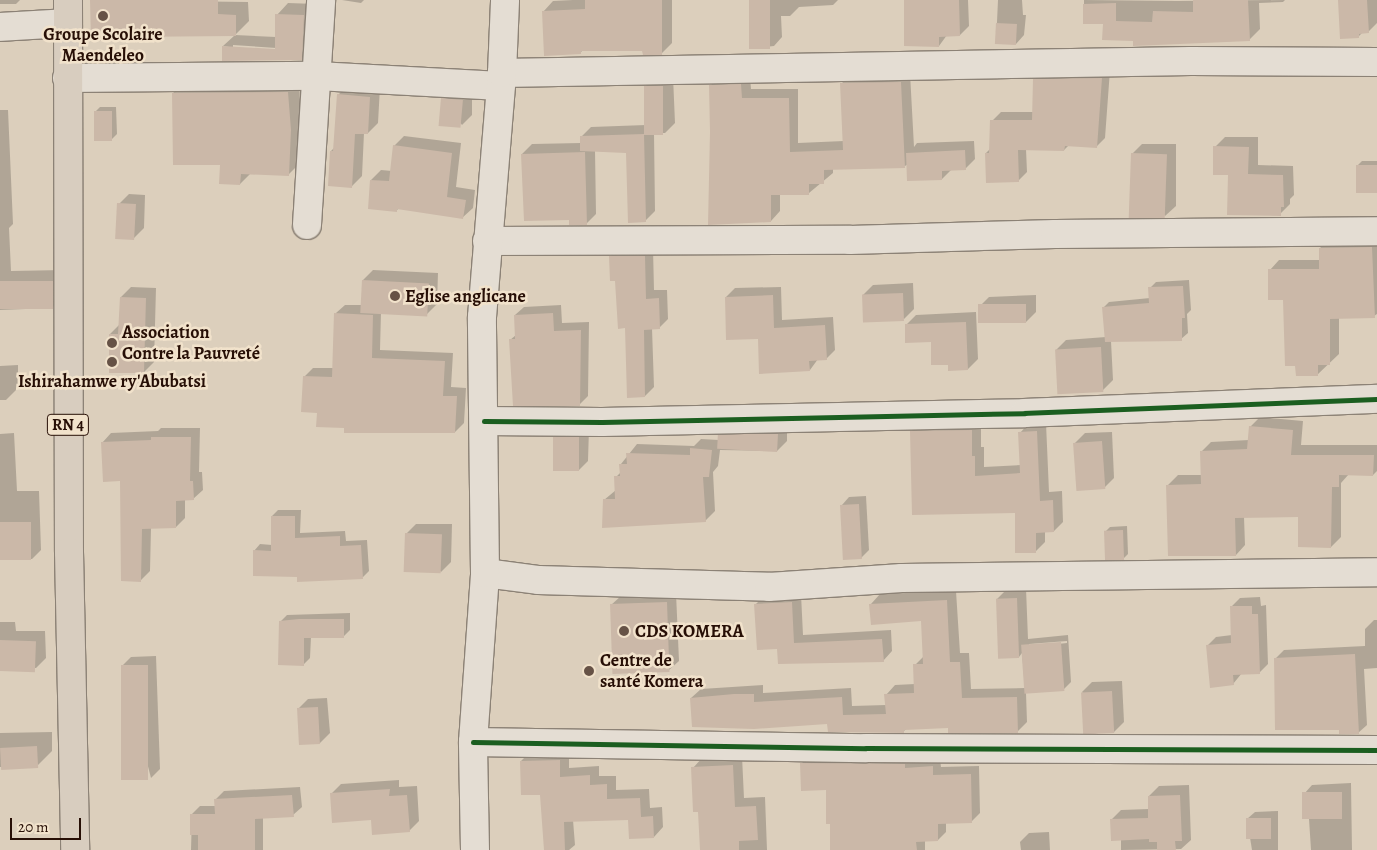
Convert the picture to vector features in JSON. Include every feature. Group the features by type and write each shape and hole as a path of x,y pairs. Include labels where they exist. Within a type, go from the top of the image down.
{"main road":[{"name":"RN 4","path":"68,11 69,552 75,850"}],"street":[{"path":"307,225 322,0"},
{"path":"475,850 473,742 484,573 482,317 502,79 505,0"},
{"path":"0,27 68,11"},
{"path":"67,78 318,76 502,79 1181,62 1377,62"},
{"path":"487,241 850,240 1055,234 1377,231"},
{"path":"484,421 602,422 1025,413 1377,399"},
{"path":"484,573 538,580 769,587 902,578 1377,572"},
{"path":"473,742 866,748 1377,750"}],"building":[{"path":"90,0 218,0 218,14 236,15 236,36 118,37 119,40 91,41"},
{"path":"585,0 662,0 662,55 643,55 642,51 581,51 581,54 544,56 542,11 585,9"},
{"path":"749,0 770,0 770,49 749,49"},
{"path":"904,0 959,0 960,36 939,37 939,47 904,46"},
{"path":"1193,0 1248,0 1250,41 1133,46 1133,41 1102,40 1103,24 1083,24 1083,4 1116,3 1116,21 1152,22 1153,11 1193,12"},
{"path":"1338,0 1367,0 1369,33 1359,34 1359,38 1340,39"},
{"path":"275,14 304,15 302,60 222,61 222,46 275,49"},
{"path":"996,23 1017,24 1016,45 995,44"},
{"path":"1102,78 1097,148 1065,146 1064,151 1018,150 1019,182 986,183 985,153 989,153 990,120 1032,120 1033,79"},
{"path":"901,82 905,168 824,170 824,184 809,184 809,195 771,195 771,222 708,225 709,85 741,84 742,98 789,98 790,152 843,150 840,83"},
{"path":"644,86 663,86 663,135 644,135"},
{"path":"288,92 291,130 289,176 241,174 240,185 219,184 220,165 173,165 172,93"},
{"path":"337,94 370,97 368,134 355,134 352,188 328,186 330,151 333,151"},
{"path":"441,98 463,100 460,128 439,126"},
{"path":"94,111 112,111 112,141 94,141"},
{"path":"644,134 646,222 628,223 626,153 580,151 580,136"},
{"path":"393,145 452,153 447,197 466,200 463,219 397,209 397,212 368,209 370,180 389,181"},
{"path":"1213,146 1249,147 1248,174 1283,175 1284,207 1281,207 1281,216 1227,215 1228,175 1213,175"},
{"path":"965,150 966,170 942,171 942,180 907,181 906,153"},
{"path":"585,152 587,225 569,225 569,220 524,221 521,154"},
{"path":"1131,153 1167,154 1165,219 1129,218"},
{"path":"1356,165 1377,165 1377,193 1356,193"},
{"path":"117,203 136,204 134,240 115,239"},
{"path":"1372,247 1375,318 1330,319 1330,365 1318,365 1318,376 1296,376 1295,366 1285,366 1283,300 1268,300 1268,269 1319,269 1319,248"},
{"path":"609,256 645,256 646,299 659,298 660,329 644,330 645,397 627,398 625,328 618,329 615,281 610,281"},
{"path":"362,280 429,284 427,316 360,313"},
{"path":"0,281 53,281 53,309 0,309"},
{"path":"1183,286 1185,318 1182,318 1182,341 1105,342 1102,307 1149,303 1148,287"},
{"path":"903,293 904,321 863,322 862,294"},
{"path":"773,295 774,328 825,325 827,360 809,361 810,371 759,374 758,339 726,340 725,297"},
{"path":"120,297 146,298 144,373 109,373 109,334 118,334"},
{"path":"978,304 1026,304 1026,323 978,323"},
{"path":"334,313 373,315 372,358 445,361 443,396 457,396 455,433 344,433 344,428 316,427 317,413 301,412 303,376 332,377"},
{"path":"553,313 554,331 581,330 580,406 513,406 509,339 515,339 514,315"},
{"path":"966,322 968,370 948,371 948,365 931,365 931,342 905,343 905,324"},
{"path":"1101,347 1103,392 1057,394 1055,349"},
{"path":"1249,426 1293,430 1291,455 1374,455 1373,476 1339,475 1339,487 1332,487 1331,548 1298,547 1298,517 1235,518 1236,556 1168,556 1166,485 1201,484 1200,451 1247,449"},
{"path":"972,430 972,456 975,456 975,476 1020,473 1018,432 1037,431 1040,501 1053,500 1054,532 1036,533 1036,553 1015,553 1015,513 912,515 910,431"},
{"path":"718,431 778,434 777,452 717,449"},
{"path":"151,437 191,437 190,481 193,481 194,500 176,501 176,528 142,529 141,582 121,581 120,481 103,482 101,442 151,440"},
{"path":"553,437 579,437 579,471 553,471"},
{"path":"1102,441 1105,489 1076,491 1073,443"},
{"path":"690,448 712,450 709,477 703,477 706,522 602,528 603,499 615,499 614,476 620,476 619,464 627,464 626,453 690,455"},
{"path":"859,504 862,559 843,560 840,505"},
{"path":"271,516 295,516 295,538 340,536 340,546 361,545 363,579 297,582 297,577 253,576 253,550 271,551"},
{"path":"0,522 31,522 31,560 0,560"},
{"path":"1123,530 1124,560 1105,561 1104,531"},
{"path":"405,533 442,534 441,573 404,572"},
{"path":"1017,598 1019,658 998,659 996,599"},
{"path":"947,600 950,662 960,662 962,698 1017,697 1018,733 948,733 948,728 904,730 904,733 828,732 827,724 754,729 692,727 690,698 734,694 754,694 754,702 842,697 843,715 886,714 884,694 914,693 913,664 923,664 921,621 871,625 869,604"},
{"path":"667,602 669,672 612,674 610,604"},
{"path":"792,602 794,643 882,639 884,662 778,664 777,649 757,650 754,604"},
{"path":"1230,606 1252,606 1252,614 1258,614 1260,674 1233,675 1234,685 1210,688 1206,645 1231,643"},
{"path":"344,619 344,638 304,638 304,666 278,665 279,621"},
{"path":"0,640 36,641 35,672 0,671"},
{"path":"1061,642 1064,691 1025,694 1021,645"},
{"path":"1355,654 1359,734 1339,734 1339,730 1275,730 1274,658"},
{"path":"121,665 148,665 148,780 121,780"},
{"path":"1112,691 1114,733 1083,735 1081,693"},
{"path":"318,707 320,744 299,745 297,708"},
{"path":"37,746 38,768 1,770 0,748"},
{"path":"560,760 560,777 590,775 590,785 607,784 607,799 640,798 641,817 653,816 654,838 629,839 628,820 564,822 565,850 544,850 540,795 521,795 520,761"},
{"path":"800,763 905,764 905,768 933,766 933,775 971,774 972,823 938,824 938,841 916,842 917,850 830,850 830,824 826,824 826,790 801,791"},
{"path":"733,765 735,807 756,806 758,840 739,841 739,850 700,850 698,812 693,812 691,767"},
{"path":"390,789 389,796 407,795 410,832 372,835 371,820 332,823 330,793"},
{"path":"1302,792 1342,792 1342,819 1302,819"},
{"path":"292,795 294,817 255,819 255,850 198,850 198,835 190,835 190,814 215,814 214,799"},
{"path":"1180,795 1182,841 1175,841 1176,850 1157,850 1157,842 1149,842 1149,839 1111,841 1110,819 1148,818 1148,796"},
{"path":"1246,818 1271,818 1271,839 1246,839"}],"cycle path":[{"path":"484,421 602,422 1025,413 1377,399"},
{"path":"473,742 866,748 1377,750"}],"place":[{"name":"Groupe Scolaire Maendeleo","path":"103,16"},
{"name":"Eglise anglicane","path":"395,296"},
{"name":"Association Contre la Pauvreté","path":"112,343"},
{"name":"Ishirahamwe ry'Abubatsi","path":"112,362"},
{"name":"CDS KOMERA","path":"624,631"},
{"name":"Centre de santé Komera","path":"589,671"}]}
